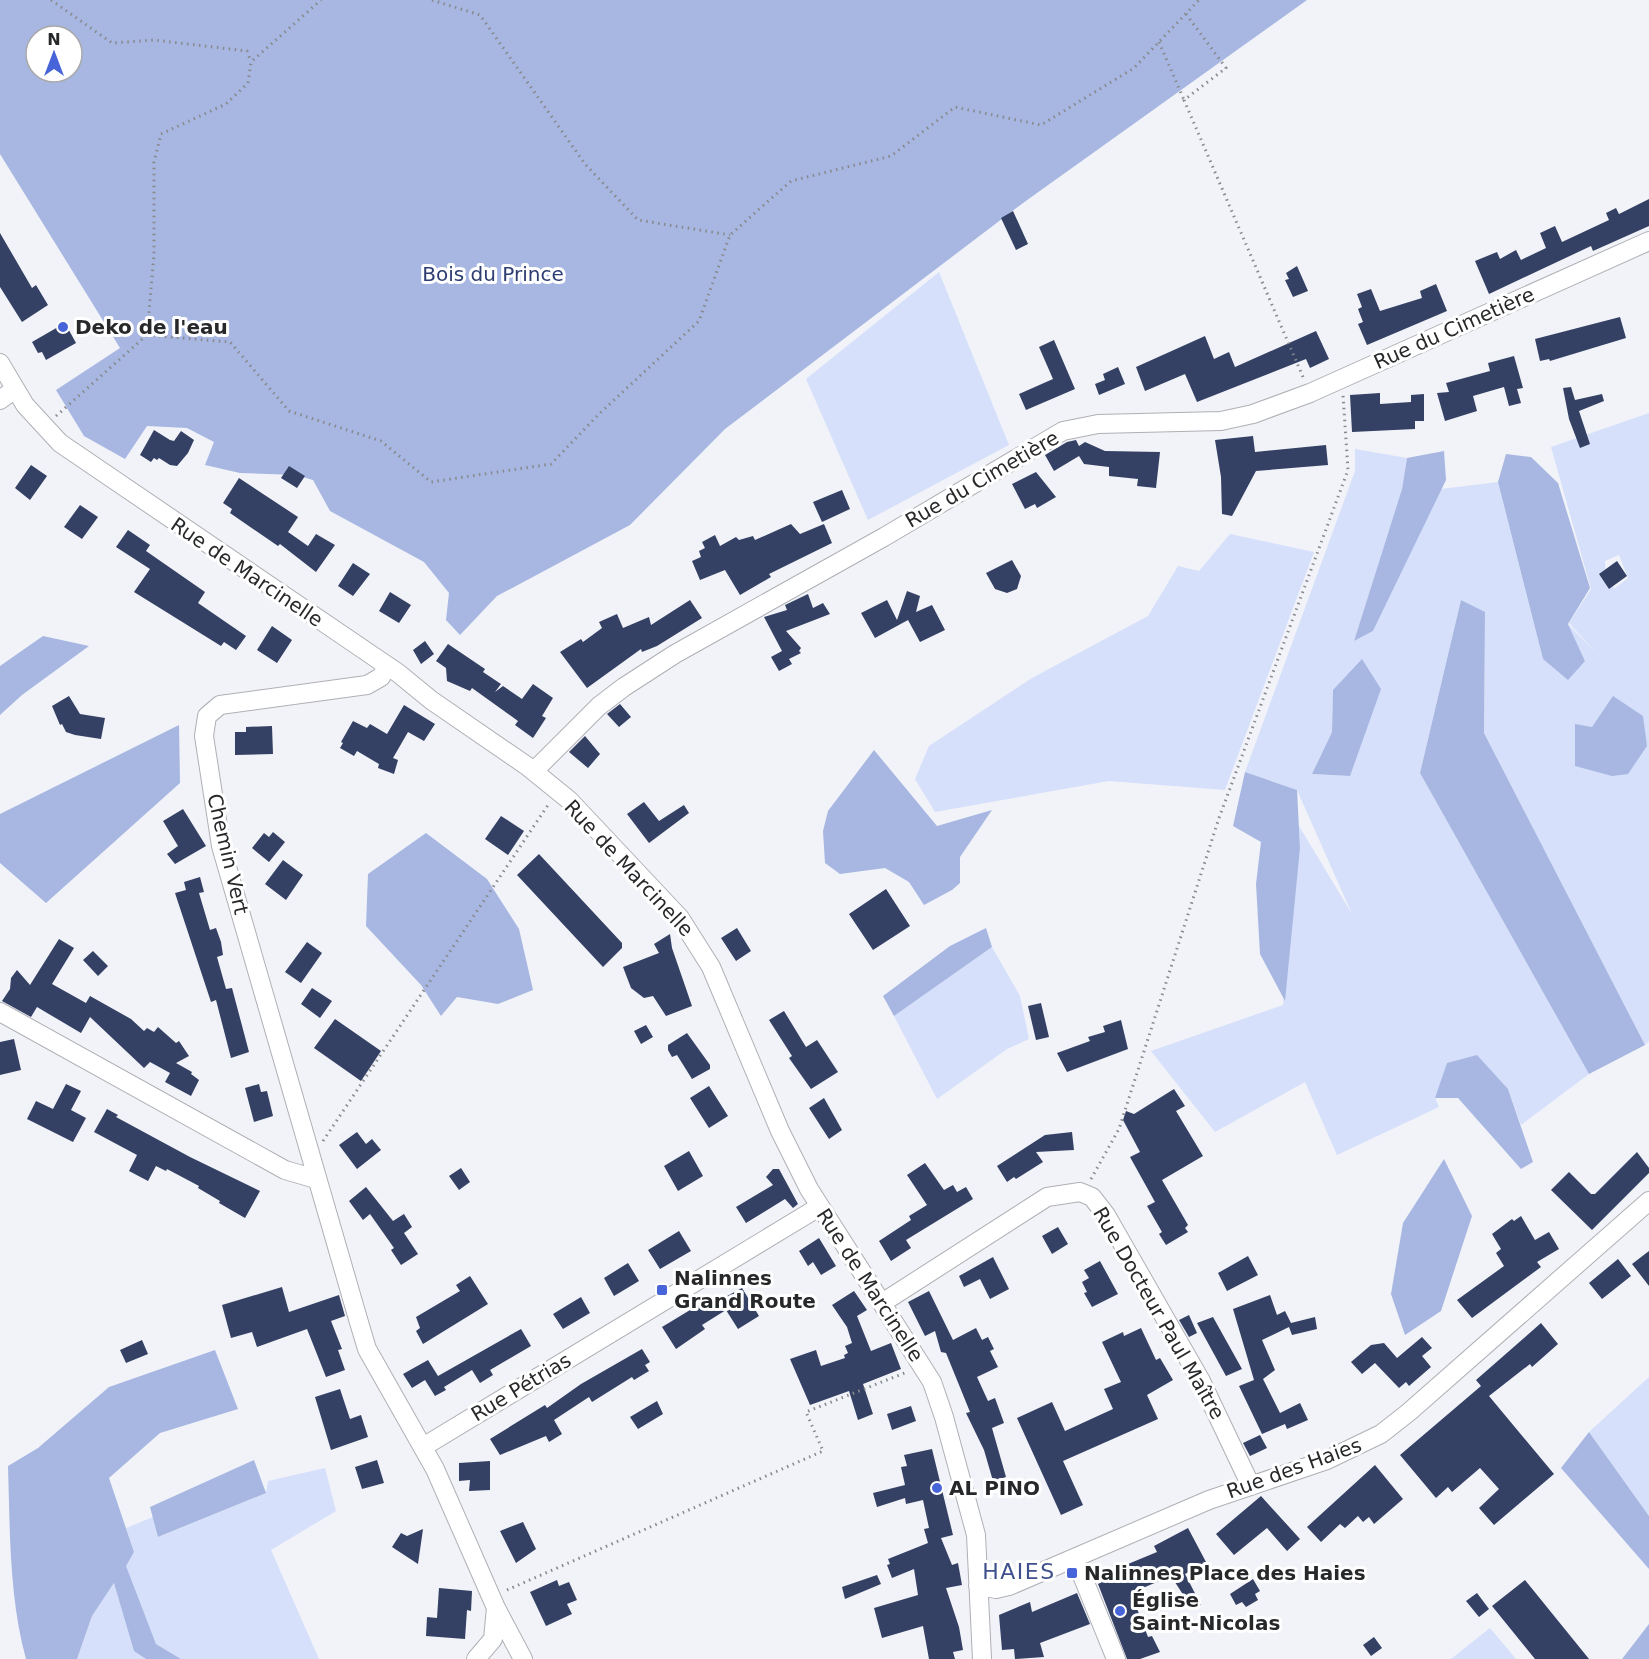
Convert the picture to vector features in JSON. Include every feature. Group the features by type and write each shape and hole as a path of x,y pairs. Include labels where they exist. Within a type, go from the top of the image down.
{"street":[{"name":"Rue du Cimetière","path":"534,771 599,706 675,654 884,537 1063,431 1098,424 1221,421 1254,414 1310,393 1649,241"},
{"name":"Rue de Marcinelle","path":"0,363 15,389 44,427 83,461 387,666 431,700 534,771 589,820 674,911 701,949 722,991 784,1141 819,1207 923,1366 942,1409 977,1542 982,1659"},
{"path":"0,400 15,389"},
{"name":"Chemin Vert","path":"387,666 381,677 367,685 220,705 207,716 204,725 221,846 310,1160 367,1348 423,1447"},
{"path":"0,1012 285,1170 316,1179"},
{"name":"Rue Docteur Paul Maître","path":"882,1303 1047,1197 1080,1192 1092,1197 1106,1215 1201,1382 1251,1486"},
{"name":"Rue des Haies","path":"978,1586 996,1589 1009,1586 1209,1500 1327,1460 1381,1434 1649,1201"},
{"name":"Rue Pétrias","path":"423,1447 819,1207"},
{"path":"423,1447 494,1602 524,1659"},
{"path":"1075,1558 1116,1659"},
{"path":"476,1659 493,1639 494,1602"}],"path":[{"path":"44,427 147,335 154,254 154,162 161,134 226,104 248,83 251,62 248,51 215,46 154,40 112,43 51,0"},
{"path":"251,62 321,0"},
{"path":"432,0 480,15 585,164 638,220 730,236"},
{"path":"147,335 230,342 289,411 381,441 431,482 551,464 599,414 699,321 730,236 791,181 891,156 955,106 1041,125 1134,68 1199,0"},
{"path":"1184,100 1226,69 1186,14"},
{"path":"1159,42 1310,393"},
{"path":"1080,1192 1101,1163 1119,1129 1219,818 1348,470 1341,378"},
{"path":"310,1160 548,808 556,789"},
{"path":"494,1602 823,1451 806,1412 923,1366"}],"shaded area":[{"path":"939,272 1009,445 868,520 806,379"},
{"path":"1649,413 1649,1041 1645,1045 1484,733 1485,613 1461,600 1420,773 1589,1074 1521,1125 1508,1089 1435,1097 1439,1107 1337,1155 1305,1082 1215,1132 1151,1051 1283,1005 1300,848 1299,826 1352,914 1297,790 1245,772 1355,471 1355,449 1407,458 1402,489 1354,641 1373,631 1441,489 1498,482 1543,659 1585,661 1568,624 1598,655 1569,623 1591,589 1551,447","holes":["1619,555 1628,578 1615,588 1606,582 1605,561","1333,689 1349,776 1312,774 1332,732"]},
{"path":"1230,534 1314,552 1225,790 1109,781 935,812 915,779 929,746 1032,678 1148,616 1178,566 1199,571"},
{"path":"992,947 1020,996 1029,1039 1007,1049 937,1099 894,1016"},
{"path":"1649,1377 1649,1516 1589,1432"},
{"path":"325,1468 336,1511 271,1550 319,1659 181,1659 156,1644 125,1565 134,1552 126,1528 153,1517 159,1537 266,1493 268,1481"},
{"path":"115,1582 134,1650 146,1659 77,1659 92,1616"},
{"path":"1490,1628 1516,1659 1451,1659"}],"green space":[{"name":"Bois du Prince","path":"0,0 1307,0 1023,203 725,429 630,525 497,596 460,635 446,620 449,593 424,562 330,511 313,480 296,475 240,473 205,465 214,442 187,428 147,426 125,459 84,436 56,390 120,348 0,154"},
{"path":"1444,451 1446,480 1373,631 1354,641 1402,489 1407,458"},
{"path":"1506,454 1531,457 1558,483 1590,588 1568,624 1585,661 1568,680 1543,659 1498,482"},
{"path":"1461,600 1485,612 1484,733 1645,1045 1589,1074 1420,773"},
{"path":"43,636 89,646 22,695 0,715 0,666"},
{"path":"1362,659 1381,689 1350,776 1312,774 1332,732 1333,690"},
{"path":"1613,696 1643,716 1647,746 1628,774 1612,776 1575,766 1575,724 1592,727"},
{"path":"179,725 180,783 46,903 0,863 0,814"},
{"path":"874,750 937,826 992,810 960,857 960,883 952,890 924,905 909,882 885,868 840,874 825,863 823,831 828,811"},
{"path":"1245,772 1297,790 1300,848 1285,1001 1260,954 1256,884 1261,842 1233,826"},
{"path":"426,833 487,879 519,929 533,990 498,1004 457,997 441,1016 421,985 366,926 368,874"},
{"path":"986,928 992,947 894,1016 883,996 950,946"},
{"path":"1477,1055 1508,1089 1533,1162 1521,1169 1458,1098 1435,1098 1447,1063"},
{"path":"1444,1159 1472,1216 1441,1311 1405,1335 1391,1294 1403,1223"},
{"path":"215,1350 238,1409 160,1433 109,1478 134,1552 126,1566 156,1644 181,1659 146,1659 134,1651 114,1583 92,1616 77,1659 26,1659 13,1588 8,1466 38,1448 109,1387"},
{"path":"1589,1432 1649,1516 1649,1569 1561,1468"},
{"path":"254,1460 266,1493 158,1537 150,1507"},
{"path":"1649,1624 1649,1659 1622,1659"}],"building":[{"path":"1649,199 1649,226 1593,251 1591,246 1489,294 1475,261 1497,252 1500,259 1516,250 1521,260 1546,248 1540,233 1555,226 1562,242 1609,220 1606,213 1616,208 1619,214"},
{"path":"1013,211 1028,244 1016,250 1001,218"},
{"path":"0,233 32,288 36,285 48,305 22,322 0,287"},
{"path":"1297,266 1308,291 1293,297 1285,280 1289,279 1286,273"},
{"path":"1436,284 1447,311 1367,345 1358,324 1363,322 1358,309 1362,307 1357,294 1371,289 1380,311 1422,298 1420,291"},
{"path":"1620,317 1626,338 1550,361 1549,359 1540,361 1535,339"},
{"path":"65,323 76,343 46,360 42,352 38,353 32,342"},
{"path":"1316,331 1329,359 1310,368 1306,359 1197,402 1185,374 1145,391 1136,367 1205,336 1214,359 1229,352 1235,367"},
{"path":"1054,340 1075,389 1026,410 1019,394 1053,379 1039,347"},
{"path":"1514,356 1523,388 1517,389 1521,403 1509,406 1504,387 1473,396 1477,411 1445,421 1437,393 1449,392 1446,383 1490,371 1488,363"},
{"path":"1118,367 1125,384 1099,395 1095,384 1105,380 1103,374"},
{"path":"1571,387 1575,400 1602,394 1604,401 1579,411 1590,444 1580,448 1569,419 1563,388"},
{"path":"1380,393 1380,404 1411,402 1411,395 1424,394 1424,421 1415,421 1415,429 1352,432 1350,395"},
{"path":"154,430 174,441 181,431 194,440 188,453 177,466 170,465 159,458 157,460 154,458 151,462 140,455"},
{"path":"1253,436 1255,452 1326,445 1328,465 1256,471 1232,516 1222,514 1221,477 1215,440"},
{"path":"1076,440 1079,446 1085,442 1105,451 1160,452 1156,488 1137,486 1138,479 1109,476 1109,467 1084,464 1079,456 1054,471 1045,455 1067,442"},
{"path":"31,465 47,476 30,500 15,488"},
{"path":"289,466 305,476 297,488 281,478"},
{"path":"1036,472 1056,497 1037,508 1035,504 1025,509 1012,484"},
{"path":"239,478 298,517 288,532 308,546 316,534 335,545 316,572 280,544 278,546 230,513 232,509 223,503"},
{"path":"842,490 850,509 822,522 813,502"},
{"path":"80,505 98,517 82,539 64,527"},
{"path":"791,524 800,534 824,524 832,543 769,574 771,577 740,595 725,570 700,580 692,561 701,557 699,551 705,548 702,542 715,535 720,546 736,537 739,540 753,536 755,540"},
{"path":"128,530 150,545 146,551 205,592 198,603 246,636 236,650 224,642 221,646 134,592 150,569 116,547"},
{"path":"1012,560 1021,576 1017,589 1007,593 995,589 986,573"},
{"path":"1617,561 1627,576 1609,589 1599,574"},
{"path":"353,563 370,574 353,596 338,586"},
{"path":"907,591 920,596 916,612 932,605 945,630 920,642 908,620 875,638 861,613 887,600 897,620"},
{"path":"390,592 411,605 399,623 379,611"},
{"path":"808,594 813,608 823,603 830,614 786,631 801,648 799,651 801,653 789,659 792,664 779,671 771,657 782,651 764,617 787,610 785,605"},
{"path":"690,600 702,618 657,646 642,652 641,649 587,688 560,652 581,639 583,642 602,628 599,622 617,614 623,628 649,617 651,625"},
{"path":"272,626 292,640 277,663 257,650"},
{"path":"425,641 434,654 421,664 413,650"},
{"path":"448,644 485,669 483,672 501,684 495,692 503,686 522,699 533,684 553,698 542,716 546,718 533,738 515,725 518,721 472,688 470,691 447,681 446,668 436,661"},
{"path":"69,696 80,714 105,718 101,739 66,732 62,724 60,725 52,706"},
{"path":"620,704 631,717 619,727 607,714"},
{"path":"404,705 435,724 424,741 408,732 393,758 398,760 394,774 378,768 379,764 357,751 354,756 340,748 353,721 367,728 370,724 387,734"},
{"path":"272,726 273,754 235,755 235,732 246,732 246,727"},
{"path":"585,736 600,754 588,768 569,752"},
{"path":"644,802 659,821 684,805 689,813 649,843 627,814"},
{"path":"183,809 206,846 175,864 167,854 178,846 163,821"},
{"path":"501,816 524,831 508,855 485,839"},
{"path":"273,832 285,842 269,862 252,848 264,833 269,837"},
{"path":"539,854 622,943 622,948 603,967 517,875"},
{"path":"283,860 303,875 286,900 265,884"},
{"path":"200,877 204,892 199,893 210,930 216,928 221,942 223,955 217,957 226,989 232,988 249,1052 231,1058 216,1000 211,1002 175,893 186,890 184,882"},
{"path":"886,889 910,926 873,950 849,914"},
{"path":"737,928 751,951 736,961 721,938"},
{"path":"670,934 672,948 692,1006 666,1016 653,996 644,998 631,988 623,967 659,953 654,944"},
{"path":"59,939 74,948 52,984 86,1003 90,996 131,1019 144,1031 147,1028 154,1032 158,1027 176,1043 179,1041 189,1056 176,1063 192,1072 191,1074 199,1080 191,1096 165,1082 170,1073 150,1062 144,1068 90,1017 81,1033 37,1007 31,1017 2,1001 10,989 11,978 17,970 30,985"},
{"path":"307,942 322,953 301,983 285,972"},
{"path":"93,951 108,966 98,976 83,960"},
{"path":"312,988 332,1001 320,1018 301,1004"},
{"path":"1041,1003 1049,1037 1036,1040 1028,1006"},
{"path":"784,1011 806,1047 817,1040 838,1072 811,1089 789,1058 792,1056 769,1020"},
{"path":"335,1019 381,1051 361,1081 314,1048"},
{"path":"1121,1020 1128,1049 1067,1072 1057,1053 1090,1041 1088,1037 1105,1032 1103,1026"},
{"path":"646,1025 653,1037 641,1044 634,1031"},
{"path":"687,1033 710,1065 710,1069 692,1079 677,1055 672,1057 668,1050 668,1045"},
{"path":"14,1039 21,1070 0,1075 0,1042"},
{"path":"66,1084 81,1091 71,1110 86,1118 73,1142 27,1119 36,1101 53,1109"},
{"path":"259,1084 261,1092 267,1091 273,1116 254,1122 245,1088"},
{"path":"709,1086 728,1116 709,1128 690,1098"},
{"path":"1174,1089 1185,1106 1176,1111 1203,1156 1162,1180 1188,1225 1185,1228 1188,1232 1166,1245 1159,1234 1162,1232 1147,1206 1155,1202 1130,1157 1140,1152 1123,1120 1126,1111 1134,1114"},
{"path":"824,1098 842,1130 829,1139 809,1108"},
{"path":"107,1109 118,1115 116,1117 190,1157 260,1191 245,1218 219,1203 220,1201 198,1188 199,1186 167,1169 166,1171 156,1166 148,1181 129,1171 137,1155 94,1132"},
{"path":"357,1132 366,1144 372,1139 381,1150 357,1169 339,1145"},
{"path":"1072,1132 1074,1150 1036,1152 1043,1162 1016,1179 1014,1177 1007,1182 997,1166 1045,1135"},
{"path":"689,1151 703,1176 678,1191 664,1166"},
{"path":"1637,1152 1649,1168 1649,1173 1592,1230 1551,1190 1569,1172 1591,1194 1595,1194"},
{"path":"925,1163 944,1190 953,1185 957,1192 966,1187 973,1199 906,1240 911,1248 891,1261 879,1241 911,1220 909,1216 927,1205 907,1175"},
{"path":"461,1168 470,1182 459,1190 449,1176"},
{"path":"773,1169 779,1169 798,1204 793,1208 785,1199 746,1223 736,1207 773,1185 766,1177"},
{"path":"366,1187 393,1221 404,1214 412,1227 404,1233 418,1254 401,1265 391,1250 394,1248 370,1214 363,1220 349,1201"},
{"path":"1521,1216 1535,1240 1549,1232 1559,1249 1537,1262 1541,1267 1472,1318 1457,1300 1504,1266 1496,1253 1501,1249 1492,1234 1512,1219 1514,1221"},
{"path":"1058,1227 1068,1244 1052,1254 1042,1236"},
{"path":"679,1231 691,1251 660,1269 648,1250"},
{"path":"819,1238 836,1266 821,1275 813,1262 808,1266 799,1251"},
{"path":"1649,1251 1649,1286 1632,1264"},
{"path":"1248,1256 1258,1275 1227,1291 1218,1273"},
{"path":"993,1257 1009,1289 990,1299 980,1279 964,1287 959,1276"},
{"path":"1618,1259 1631,1276 1602,1299 1589,1283"},
{"path":"1100,1261 1118,1294 1092,1307 1084,1293 1087,1292 1082,1282 1089,1278 1084,1270"},
{"path":"628,1263 639,1281 614,1296 604,1278"},
{"path":"470,1276 488,1304 423,1344 416,1331 420,1328 416,1317 460,1291 456,1285"},
{"path":"282,1287 289,1312 339,1295 345,1316 331,1321 342,1349 338,1350 345,1370 326,1377 307,1329 257,1347 252,1332 231,1338 222,1305"},
{"path":"742,1288 759,1316 738,1329 726,1310 702,1325 705,1329 676,1349 662,1327 700,1304 703,1309"},
{"path":"854,1291 867,1310 857,1316 871,1351 891,1343 901,1369 863,1384 873,1414 858,1420 849,1391 810,1405 790,1359 816,1350 821,1366 845,1358 844,1355 848,1353 845,1346 852,1343 847,1327 832,1305"},
{"path":"929,1291 953,1340 976,1328 982,1340 988,1337 994,1349 990,1351 998,1367 977,1377 988,1401 995,1398 1004,1423 992,1428 1006,1477 993,1481 984,1450 966,1413 970,1412 946,1353 941,1352 935,1331 925,1336 908,1302"},
{"path":"1270,1295 1277,1315 1285,1311 1291,1323 1315,1317 1317,1329 1292,1335 1289,1327 1262,1340 1275,1370 1263,1379 1280,1413 1300,1403 1308,1420 1287,1429 1285,1424 1262,1434 1239,1386 1254,1380 1233,1309"},
{"path":"581,1297 590,1313 563,1329 553,1314"},
{"path":"1189,1315 1197,1333 1189,1337 1179,1320"},
{"path":"1213,1317 1242,1369 1226,1376 1197,1323"},
{"path":"1541,1323 1558,1344 1532,1367 1530,1364 1489,1396 1554,1474 1494,1525 1479,1508 1499,1489 1480,1468 1452,1492 1448,1487 1436,1498 1400,1455 1481,1386 1476,1380"},
{"path":"1141,1328 1156,1360 1160,1358 1173,1380 1147,1395 1158,1419 1063,1461 1083,1505 1061,1515 1017,1418 1052,1402 1065,1431 1113,1409 1104,1389 1121,1382 1102,1342 1123,1332 1124,1336"},
{"path":"521,1329 531,1346 490,1370 493,1375 480,1383 472,1370 444,1387 446,1390 435,1396 425,1380 412,1388 403,1374 428,1360 438,1376"},
{"path":"1422,1337 1432,1348 1422,1356 1431,1367 1409,1386 1406,1382 1399,1388 1375,1363 1362,1374 1351,1362 1371,1345 1384,1343 1397,1358"},
{"path":"142,1340 148,1354 126,1363 120,1350"},
{"path":"642,1349 650,1362 645,1365 649,1371 634,1380 632,1377 592,1402 589,1397 554,1420 562,1434 549,1442 546,1436 500,1455 490,1439 545,1405 547,1408 581,1384"},
{"path":"340,1389 350,1419 361,1415 368,1437 331,1450 315,1397"},
{"path":"657,1401 663,1414 638,1429 630,1417"},
{"path":"911,1406 916,1421 892,1430 887,1414"},
{"path":"1260,1435 1267,1448 1250,1456 1243,1443"},
{"path":"932,1449 953,1535 941,1538 952,1565 958,1563 962,1585 946,1588 959,1627 963,1650 953,1652 955,1659 929,1659 923,1626 882,1638 874,1608 918,1595 914,1569 892,1578 887,1565 890,1564 888,1559 928,1543 924,1529 929,1528 923,1500 906,1504 905,1498 877,1507 873,1493 905,1485 901,1467 907,1466 904,1455"},
{"path":"377,1460 384,1483 362,1489 355,1467"},
{"path":"490,1461 490,1490 469,1491 470,1480 459,1481 459,1463"},
{"path":"1375,1465 1403,1499 1374,1524 1369,1517 1363,1522 1358,1516 1345,1528 1340,1524 1321,1542 1307,1527"},
{"path":"1261,1496 1300,1539 1287,1551 1267,1528 1234,1555 1216,1534"},
{"path":"523,1522 536,1549 516,1563 500,1531"},
{"path":"1188,1528 1206,1562 1185,1574 1201,1605 1193,1610 1171,1576 1131,1593 1148,1637 1152,1636 1160,1652 1140,1659 1127,1659 1098,1584 1102,1582 1099,1576 1157,1552 1154,1546"},
{"path":"423,1529 418,1564 392,1547 401,1533 407,1536"},
{"path":"877,1575 881,1584 845,1599 842,1587"},
{"path":"1253,1579 1260,1591 1255,1594 1258,1600 1246,1607 1242,1602 1236,1605 1230,1594"},
{"path":"557,1580 559,1586 569,1582 577,1600 567,1604 572,1614 546,1626 530,1592"},
{"path":"1525,1580 1589,1659 1535,1659 1492,1606"},
{"path":"439,1588 472,1591 471,1611 467,1610 465,1639 426,1636 427,1617 437,1618"},
{"path":"1077,1593 1090,1624 1040,1643 1044,1657 1015,1659 1014,1649 1002,1650 999,1615 1030,1602 1032,1612"},
{"path":"1477,1593 1489,1609 1479,1617 1466,1601"},
{"path":"1374,1637 1382,1648 1371,1656 1363,1645"}],"place":[{"name":"Deko de l'eau","path":"63,327"},
{"name":"Nalinnes Grand Route","path":"662,1290"},
{"name":"AL PINO","path":"937,1488"},
{"name":"Nalinnes Place des Haies","path":"1072,1573"},
{"name":"Église Saint-Nicolas","path":"1120,1611"}],"district":[{"name":"HAIES","path":"1019,1571"}]}
